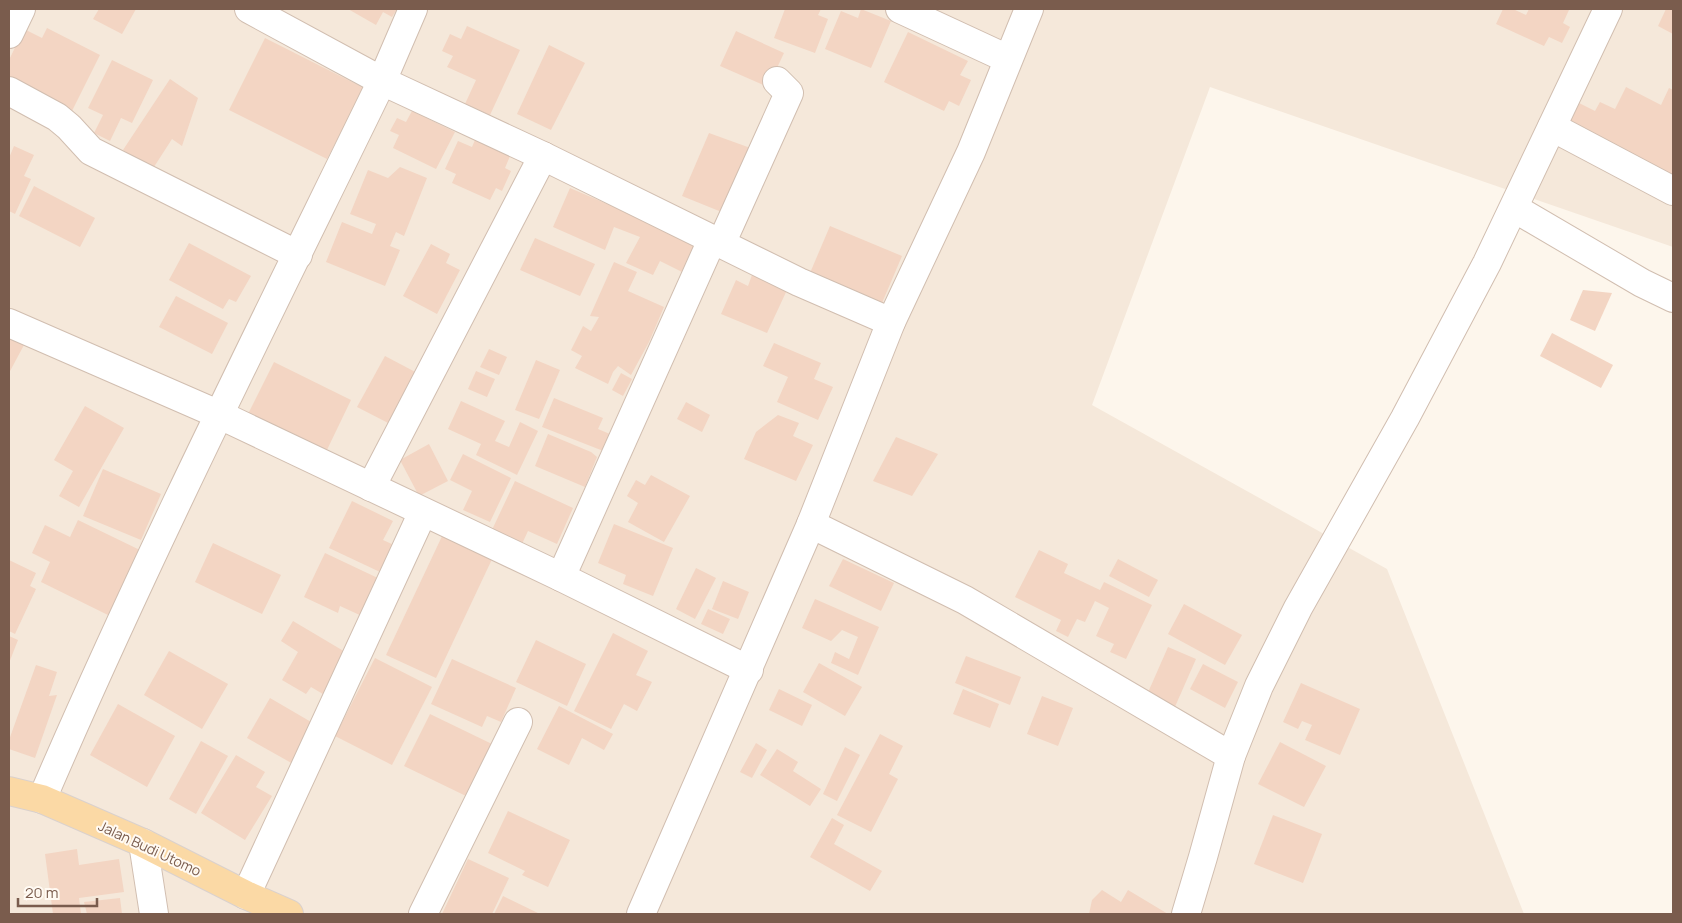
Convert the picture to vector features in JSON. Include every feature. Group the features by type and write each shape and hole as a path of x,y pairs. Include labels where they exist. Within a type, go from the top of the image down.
{"main road":[{"name":"Jalan Budi Utomo","path":"9,791 42,798 143,843 246,895 289,914"}],"street":[{"path":"9,34 21,9"},
{"path":"249,9 382,81 543,156 799,282 891,322"},
{"path":"42,798 88,691 382,81 413,9"},
{"path":"900,9 1008,59"},
{"path":"641,914 749,670 811,524 891,322 971,152 1029,9"},
{"path":"1186,914 1232,756 1259,686 1298,608 1405,418 1487,263 1608,9"},
{"path":"560,577 717,242 789,94 777,80"},
{"path":"9,91 57,117 91,151 298,255"},
{"path":"1552,127 1673,191"},
{"path":"371,488 543,156"},
{"path":"1514,208 1642,283 1673,298"},
{"path":"9,324 220,415 560,577 749,670"},
{"path":"246,895 424,512"},
{"path":"811,524 965,600 1232,756"},
{"path":"423,914 518,722"},
{"path":"143,843 154,914"}],"shaded area":[{"path":"9,9 1673,9 1673,247 1210,87 1092,405 1387,569 1524,914 9,914"}],"building":[{"path":"99,9 136,9 122,34 93,19"},
{"path":"348,9 397,9 392,17 383,12 376,25"},
{"path":"785,9 821,9 818,15 828,19 815,53 774,38"},
{"path":"861,9 891,21 871,68 825,49 841,11 858,18"},
{"path":"1503,9 1513,9 1526,15 1529,9 1569,10 1563,23 1570,27 1562,43 1549,37 1544,46 1496,24"},
{"path":"1666,9 1673,9 1673,34 1658,26"},
{"path":"467,26 520,50 490,115 465,104 476,80 447,67 453,56 442,51 450,34 461,39"},
{"path":"47,28 100,55 71,113 9,82 9,60 24,29 42,38"},
{"path":"736,31 784,53 768,87 720,66"},
{"path":"908,32 968,61 960,75 971,80 959,106 949,101 944,111 884,82"},
{"path":"265,38 364,88 327,159 229,110"},
{"path":"549,45 585,63 551,130 517,114"},
{"path":"112,60 153,80 132,123 121,118 110,141 94,133 103,115 88,108"},
{"path":"170,79 198,98 182,146 172,139 152,170 123,150"},
{"path":"1626,87 1661,105 1669,88 1673,90 1673,181 1563,128 1577,102 1595,111 1600,102 1615,109"},
{"path":"412,111 455,132 436,169 393,148 399,135 390,131 397,118 406,122"},
{"path":"709,133 756,150 729,215 682,196"},
{"path":"475,140 510,156 505,168 511,171 502,191 496,188 490,200 452,183 456,174 445,169 458,141 472,147"},
{"path":"14,146 34,155 24,176 31,179 15,214 9,211 9,158"},
{"path":"400,167 427,178 404,236 396,232 390,246 400,250 385,286 326,262 342,222 372,234 376,224 350,214 368,170 388,178"},
{"path":"34,186 95,218 80,247 19,216"},
{"path":"570,188 647,221 695,245 682,272 660,261 653,275 626,263 640,237 614,227 605,250 553,227"},
{"path":"830,226 902,256 882,303 810,273"},
{"path":"535,238 595,264 580,296 520,270"},
{"path":"189,243 251,276 236,302 229,299 223,309 169,280"},
{"path":"431,244 450,254 446,263 460,270 437,314 403,296"},
{"path":"614,262 637,272 628,291 664,307 649,342 631,375 618,366 608,384 575,368 582,356 571,350 583,326 591,331 599,317 590,316"},
{"path":"752,275 787,290 767,333 721,314 736,280 748,286"},
{"path":"1583,290 1612,293 1595,331 1570,320"},
{"path":"176,296 228,323 212,354 159,327"},
{"path":"1552,333 1613,365 1601,388 1540,356"},
{"path":"9,336 24,345 9,373"},
{"path":"774,343 821,363 814,379 833,387 818,420 777,402 788,377 763,366"},
{"path":"489,349 507,357 499,375 480,367"},
{"path":"385,356 421,375 394,426 357,407"},
{"path":"536,360 560,370 539,419 515,410"},
{"path":"274,362 351,400 325,454 247,416"},
{"path":"476,371 495,379 487,397 468,389"},
{"path":"621,373 632,379 623,396 612,390"},
{"path":"554,398 603,418 598,429 617,437 611,454 542,427"},
{"path":"461,401 505,421 495,441 509,447 520,422 538,431 517,475 476,455 481,444 448,429"},
{"path":"686,402 710,415 702,432 677,419"},
{"path":"85,406 124,428 79,507 59,496 73,471 54,460"},
{"path":"778,415 799,423 793,436 813,445 796,481 744,459 756,432"},
{"path":"548,434 591,452 597,457 585,487 535,466"},
{"path":"896,437 938,454 912,496 873,481"},
{"path":"429,444 448,481 419,496 400,460"},
{"path":"463,454 511,478 490,522 463,510 472,491 450,480"},
{"path":"103,469 161,494 141,540 83,516"},
{"path":"651,475 690,496 664,542 628,522 638,503 627,496 636,480 645,485"},
{"path":"515,481 573,508 557,544 528,531 521,546 491,532"},
{"path":"352,501 393,521 383,540 394,545 380,572 329,548"},
{"path":"78,520 144,552 112,617 41,582 50,562 32,553 45,525 70,537"},
{"path":"614,524 673,548 653,596 623,584 626,575 598,563"},
{"path":"444,532 494,555 436,678 386,655"},
{"path":"213,543 281,575 262,614 195,582"},
{"path":"1039,550 1068,564 1064,573 1100,590 1104,582 1152,605 1126,659 1110,652 1114,644 1096,636 1109,608 1095,601 1085,622 1077,619 1068,637 1056,631 1061,620 1015,597"},
{"path":"325,553 382,580 364,617 340,606 338,613 304,597"},
{"path":"843,559 894,583 881,611 829,586"},
{"path":"1118,559 1158,580 1149,597 1109,576"},
{"path":"9,560 36,573 30,586 36,589 15,634 9,631"},
{"path":"696,568 716,578 695,619 676,609"},
{"path":"723,581 749,592 738,619 712,609"},
{"path":"815,599 879,627 858,675 831,663 835,652 849,659 858,637 842,630 831,641 802,628"},
{"path":"1184,604 1242,635 1225,665 1168,634"},
{"path":"708,609 730,619 723,634 701,624"},
{"path":"293,621 352,656 328,697 311,687 306,694 282,680 298,652 281,641"},
{"path":"613,633 648,651 636,675 652,682 637,711 624,704 611,729 574,711"},
{"path":"9,636 18,640 9,663"},
{"path":"536,640 586,664 567,706 516,682"},
{"path":"1168,647 1196,659 1174,709 1146,697"},
{"path":"169,651 228,684 202,729 144,695"},
{"path":"966,656 1021,677 1010,705 955,683"},
{"path":"375,658 432,687 392,765 335,736"},
{"path":"452,659 516,688 501,722 487,716 482,727 431,704"},
{"path":"819,663 862,687 845,716 803,692"},
{"path":"1203,664 1238,682 1225,708 1190,689"},
{"path":"36,665 57,672 49,696 57,695 35,758 9,749 9,740"},
{"path":"1301,683 1360,709 1340,755 1305,740 1312,725 1302,721 1298,729 1283,722"},
{"path":"779,689 812,705 802,726 769,710"},
{"path":"963,689 999,704 990,728 953,714"},
{"path":"1042,696 1073,708 1058,746 1027,734"},
{"path":"270,698 318,726 295,765 247,738"},
{"path":"118,704 175,736 147,787 90,755"},
{"path":"559,706 613,734 604,750 582,738 569,765 537,749"},
{"path":"430,714 492,744 466,796 404,766"},
{"path":"880,734 903,746 889,774 898,779 871,832 837,815"},
{"path":"201,741 228,756 196,814 169,799"},
{"path":"1280,742 1326,766 1304,807 1258,784"},
{"path":"756,743 767,750 752,778 740,772"},
{"path":"845,747 860,755 837,801 823,794"},
{"path":"777,749 798,762 793,771 821,789 810,806 760,775"},
{"path":"236,755 265,772 256,787 272,796 245,840 201,813"},
{"path":"508,811 570,840 548,887 522,875 525,871 488,853"},
{"path":"1273,815 1322,834 1303,883 1254,864"},
{"path":"832,818 844,825 834,844 882,871 870,891 810,857"},
{"path":"77,849 79,865 119,859 124,892 79,898 81,914 53,914 45,854"},
{"path":"468,859 509,878 492,914 442,914"},
{"path":"1102,890 1121,902 1128,890 1168,914 1089,914 1092,900"},
{"path":"503,896 540,914 494,914"},
{"path":"120,898 122,914 87,914 84,902"}]}
